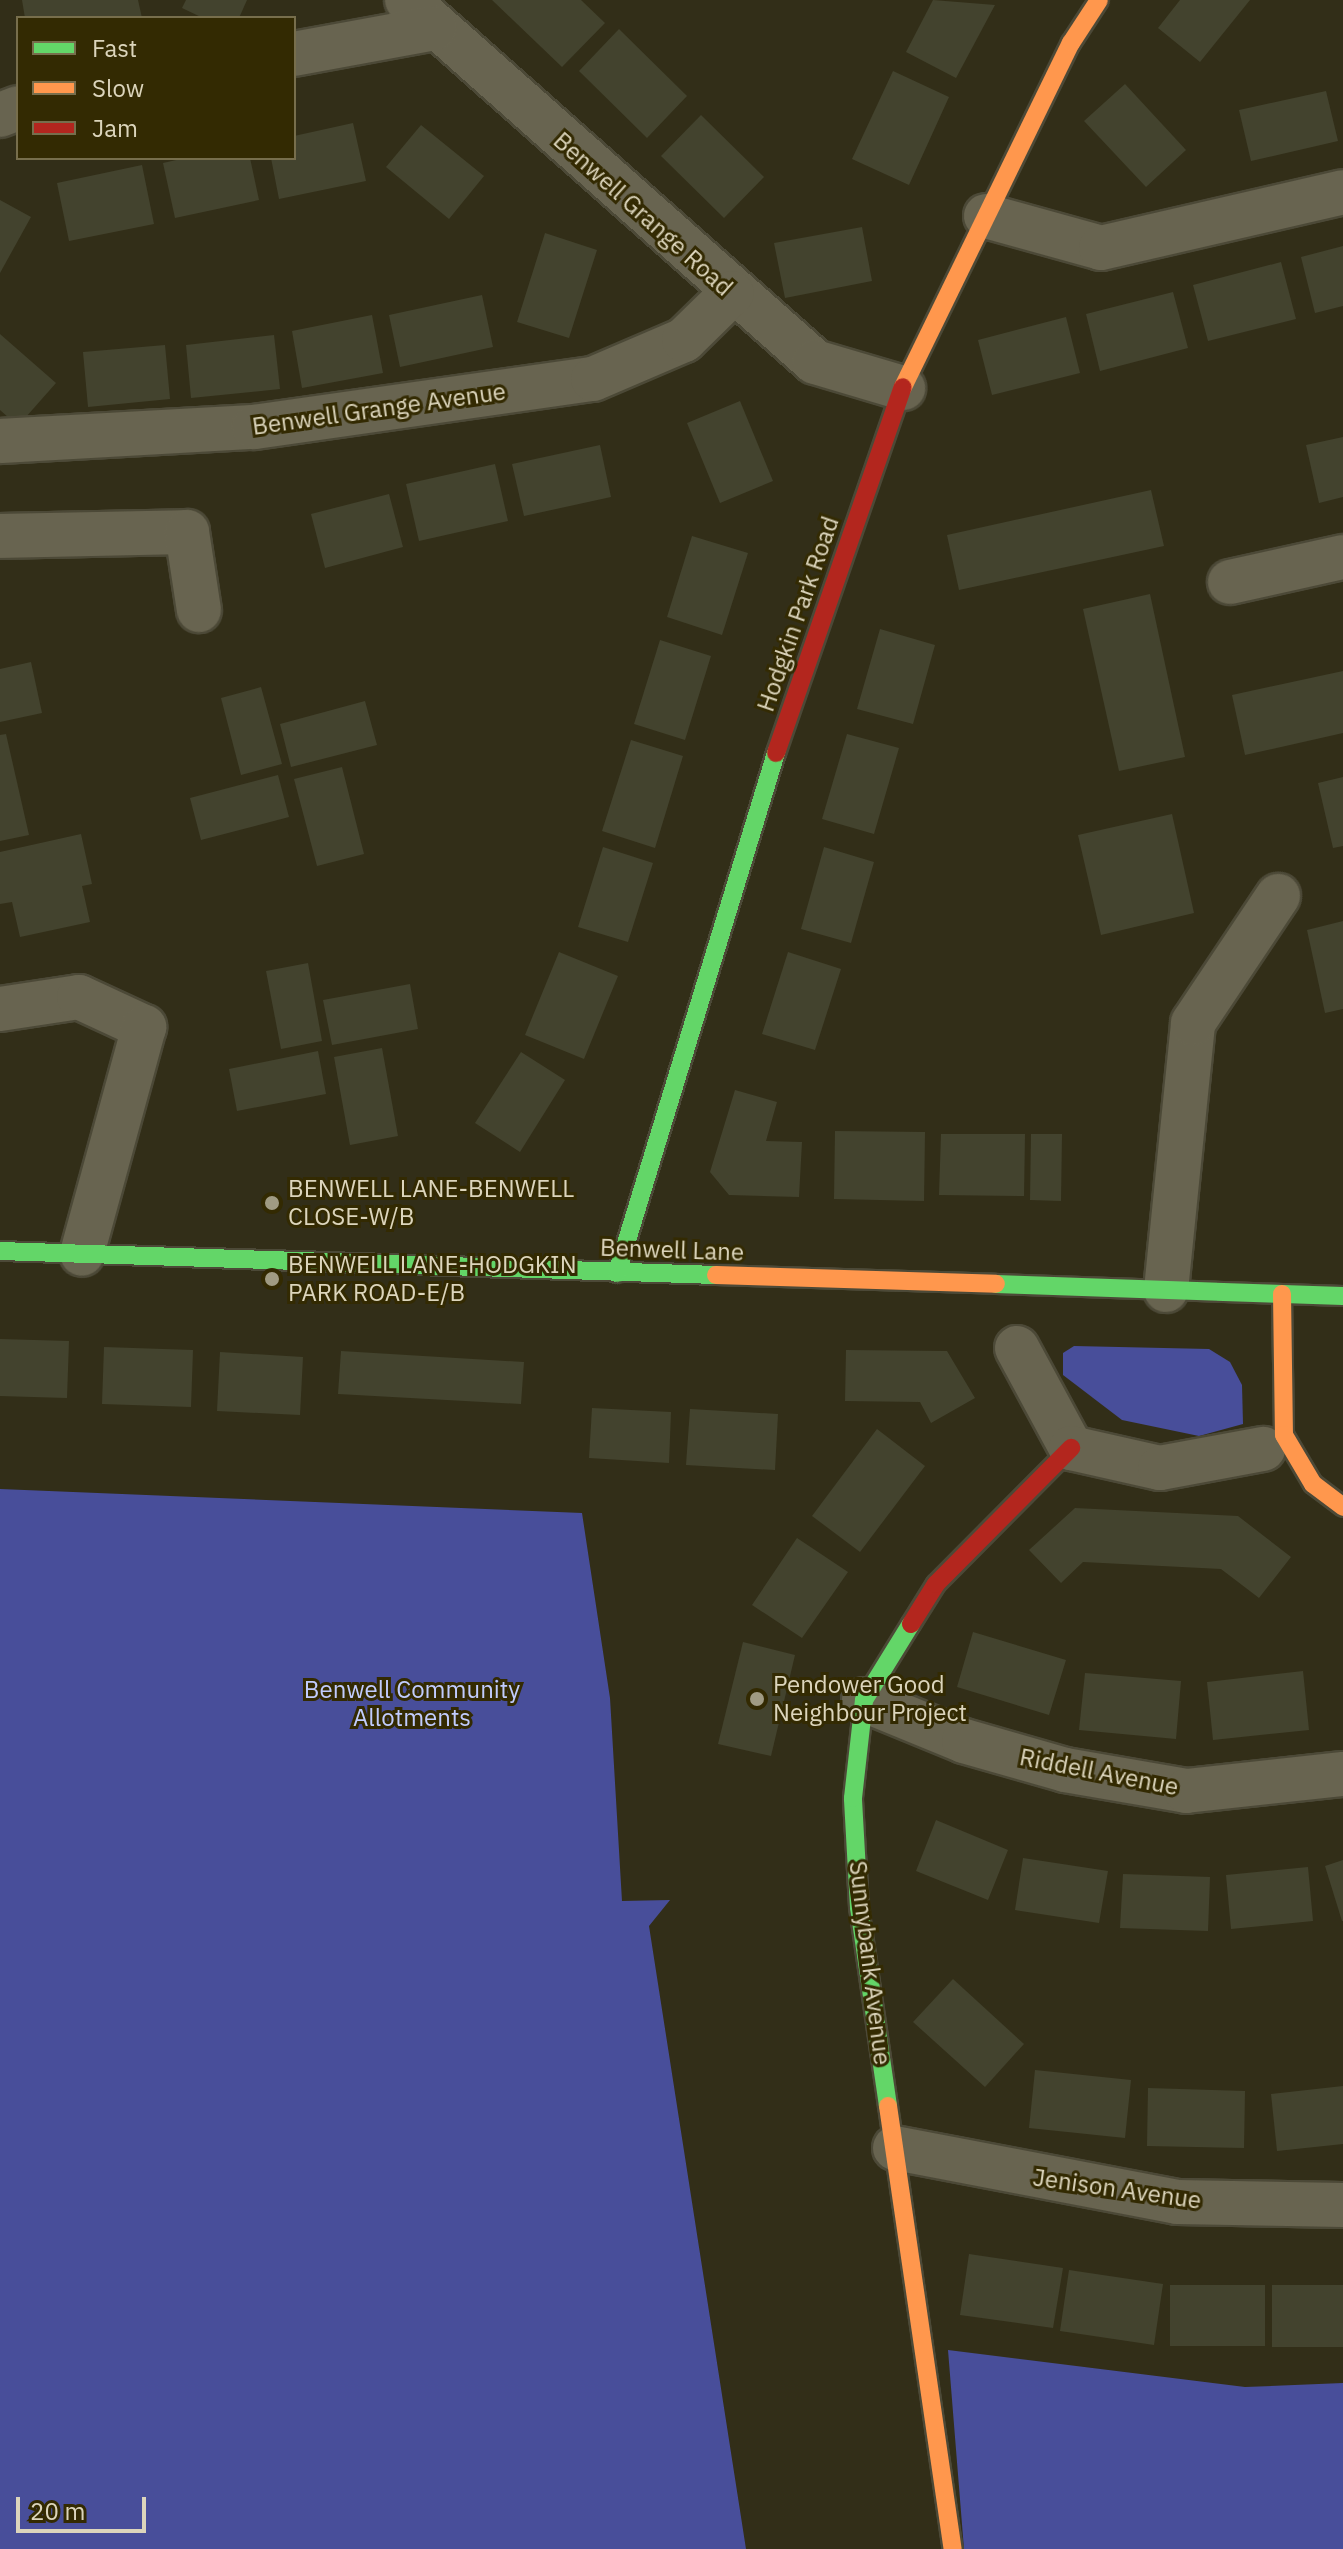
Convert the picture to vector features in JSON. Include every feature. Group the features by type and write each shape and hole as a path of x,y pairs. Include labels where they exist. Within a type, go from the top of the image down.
{"street":[{"name":"Hodgkin Park Road","path":"617,1273 805,660 903,388 986,216 1099,0"},
{"path":"296,53 421,14"},
{"name":"Benwell Grange Road","path":"421,14 732,293 815,362 903,388"},
{"path":"986,216 1101,248 1343,192"},
{"name":"Benwell Grange Avenue","path":"0,441 254,427 593,379 684,340 732,293"},
{"path":"0,536 187,532 199,610"},
{"path":"1230,582 1343,557"},
{"path":"1166,1290 1193,1023 1278,896"},
{"path":"0,1009 79,997 144,1027 82,1254"},
{"name":"Benwell Lane","path":"0,1251 1343,1296"},
{"path":"1282,1294 1284,1435 1313,1484 1343,1507"},
{"path":"1017,1348 1071,1448 1160,1468 1263,1449"},
{"name":"Sunnybank Avenue","path":"953,2549 859,1907 853,1798 864,1700 936,1584 1071,1448"},
{"name":"Riddell Avenue","path":"864,1700 964,1741 1065,1770 1186,1791 1343,1774"},
{"name":"Jenison Avenue","path":"895,2148 1177,2202 1343,2205"}],"green space":[{"path":"1074,1346 1209,1349 1230,1362 1242,1385 1243,1424 1199,1436 1122,1420 1063,1375 1063,1353"},
{"name":"Benwell Community Allotments","path":"0,1489 582,1513 610,1698 622,1901 670,1900 649,1926 746,2549 0,2549"},
{"path":"948,2350 1245,2387 1343,2383 1343,2549 964,2549"}],"building":[{"path":"22,0 138,0 142,16 25,16"},
{"path":"186,0 247,0 240,16 199,16 182,8"},
{"path":"492,0 581,0 605,23 562,67"},
{"path":"933,0 995,5 956,78 906,52"},
{"path":"1180,0 1250,0 1200,62 1158,28"},
{"path":"619,29 687,96 647,138 579,71"},
{"path":"893,71 949,97 909,185 852,159"},
{"path":"1125,84 1186,150 1146,187 1084,121"},
{"path":"1326,91 1338,141 1251,161 1239,110"},
{"path":"701,115 764,177 724,218 661,156"},
{"path":"353,123 366,181 279,199 271,160 296,160 296,136"},
{"path":"421,125 484,176 449,219 386,167"},
{"path":"176,160 250,160 259,200 175,218 163,163"},
{"path":"142,165 154,224 69,241 57,183"},
{"path":"0,200 31,217 0,273"},
{"path":"862,227 872,281 785,298 774,243"},
{"path":"545,233 597,250 569,338 517,322"},
{"path":"1343,246 1343,306 1315,313 1301,257"},
{"path":"1281,262 1296,319 1208,341 1193,285"},
{"path":"1173,292 1188,348 1100,371 1086,314"},
{"path":"482,295 493,347 400,367 389,315"},
{"path":"372,315 383,373 302,388 292,331"},
{"path":"1066,317 1080,373 992,395 978,340"},
{"path":"0,334 56,383 18,426 0,410"},
{"path":"274,335 280,389 191,398 186,345"},
{"path":"165,345 170,399 88,407 83,352"},
{"path":"740,401 773,481 720,503 687,423"},
{"path":"1343,437 1343,497 1319,503 1306,445"},
{"path":"600,445 611,497 524,516 512,464"},
{"path":"495,464 508,521 419,541 406,484"},
{"path":"1151,490 1164,546 959,590 947,535"},
{"path":"389,494 403,547 325,568 311,514"},
{"path":"692,536 748,553 722,635 667,617"},
{"path":"1150,594 1185,757 1119,771 1083,609"},
{"path":"880,629 935,645 913,724 857,709"},
{"path":"660,640 711,656 685,740 634,724"},
{"path":"31,662 42,713 0,722 0,669"},
{"path":"1343,671 1343,733 1245,755 1232,695"},
{"path":"261,687 282,764 241,775 221,698"},
{"path":"365,701 377,745 291,767 280,724"},
{"path":"6,734 29,835 0,841 0,735"},
{"path":"847,734 899,748 874,834 822,819"},
{"path":"631,740 683,756 655,848 602,831"},
{"path":"342,767 364,854 317,866 294,779"},
{"path":"278,775 289,817 201,840 190,798"},
{"path":"1343,777 1343,846 1333,848 1318,783"},
{"path":"1172,814 1194,913 1101,935 1078,835"},
{"path":"81,834 92,884 82,886 90,922 20,937 12,902 0,904 0,852"},
{"path":"603,847 653,863 628,942 578,927"},
{"path":"824,847 874,862 851,943 801,929"},
{"path":"1343,921 1343,1009 1325,1013 1307,930"},
{"path":"559,952 618,976 584,1059 525,1035"},
{"path":"788,952 841,969 815,1050 762,1034"},
{"path":"308,963 322,1041 281,1049 266,971"},
{"path":"410,984 418,1029 332,1045 323,1000"},
{"path":"382,1048 398,1136 350,1145 334,1057"},
{"path":"318,1051 326,1094 237,1111 229,1069"},
{"path":"521,1052 565,1080 520,1152 475,1123"},
{"path":"735,1090 777,1102 766,1141 802,1142 799,1197 729,1195 710,1172"},
{"path":"835,1131 925,1132 924,1201 834,1199"},
{"path":"941,1134 1025,1134 1024,1196 939,1195"},
{"path":"1031,1134 1062,1134 1061,1201 1030,1200"},
{"path":"0,1339 69,1341 67,1398 0,1396"},
{"path":"104,1347 193,1350 191,1407 102,1404"},
{"path":"846,1350 947,1351 975,1398 931,1423 920,1402 845,1401"},
{"path":"341,1351 524,1362 521,1404 338,1394"},
{"path":"220,1352 303,1357 300,1415 217,1411"},
{"path":"592,1408 671,1412 669,1463 589,1458"},
{"path":"690,1409 778,1414 775,1470 686,1465"},
{"path":"877,1429 925,1466 860,1552 812,1516"},
{"path":"1075,1508 1238,1516 1291,1557 1259,1598 1221,1569 1083,1562 1061,1583 1029,1550"},
{"path":"797,1538 848,1572 802,1638 752,1605"},
{"path":"973,1632 1066,1660 1049,1715 957,1687"},
{"name":"Pendower Good Neighbour Project","path":"743,1642 795,1655 771,1756 718,1744"},
{"path":"1303,1671 1309,1730 1213,1740 1207,1682"},
{"path":"1085,1673 1181,1681 1176,1739 1079,1730"},
{"path":"936,1820 1008,1850 988,1900 916,1871"},
{"path":"1023,1858 1108,1871 1099,1923 1015,1910"},
{"path":"1343,1860 1343,1921 1342,1921 1325,1866"},
{"path":"1308,1867 1313,1921 1231,1929 1226,1875"},
{"path":"1123,1874 1210,1877 1208,1931 1120,1928"},
{"path":"953,1979 1024,2044 985,2087 913,2022"},
{"path":"1035,2070 1131,2080 1125,2138 1029,2128"},
{"path":"1343,2086 1343,2144 1277,2151 1271,2094"},
{"path":"1148,2088 1245,2091 1244,2148 1147,2146"},
{"path":"969,2254 1063,2268 1053,2328 960,2315"},
{"path":"1069,2270 1163,2284 1154,2345 1060,2331"},
{"path":"1170,2285 1265,2285 1265,2346 1170,2346"},
{"path":"1272,2285 1343,2285 1343,2347 1272,2347"}],"traffic: fast":[{"path":"617,1273 776,753"},
{"path":"0,1251 716,1275"},
{"path":"996,1284 1343,1296"},
{"path":"888,2106 859,1907 853,1798 864,1700 911,1624"}],"traffic: slow":[{"path":"903,387 1071,43 1099,0"},
{"path":"716,1275 996,1284"},
{"path":"1282,1294 1284,1435 1313,1484 1343,1507"},
{"path":"888,2106 953,2549"}],"traffic: jam":[{"path":"776,753 903,387"},
{"path":"911,1624 936,1584 1071,1448"}],"place":[{"name":"BENWELL LANE-BENWELL CLOSE-W/B","path":"272,1203"},
{"name":"BENWELL LANE-HODGKIN PARK ROAD-E/B","path":"272,1279"},
{"name":"Pendower Good Neighbour Project","path":"757,1699"}]}
